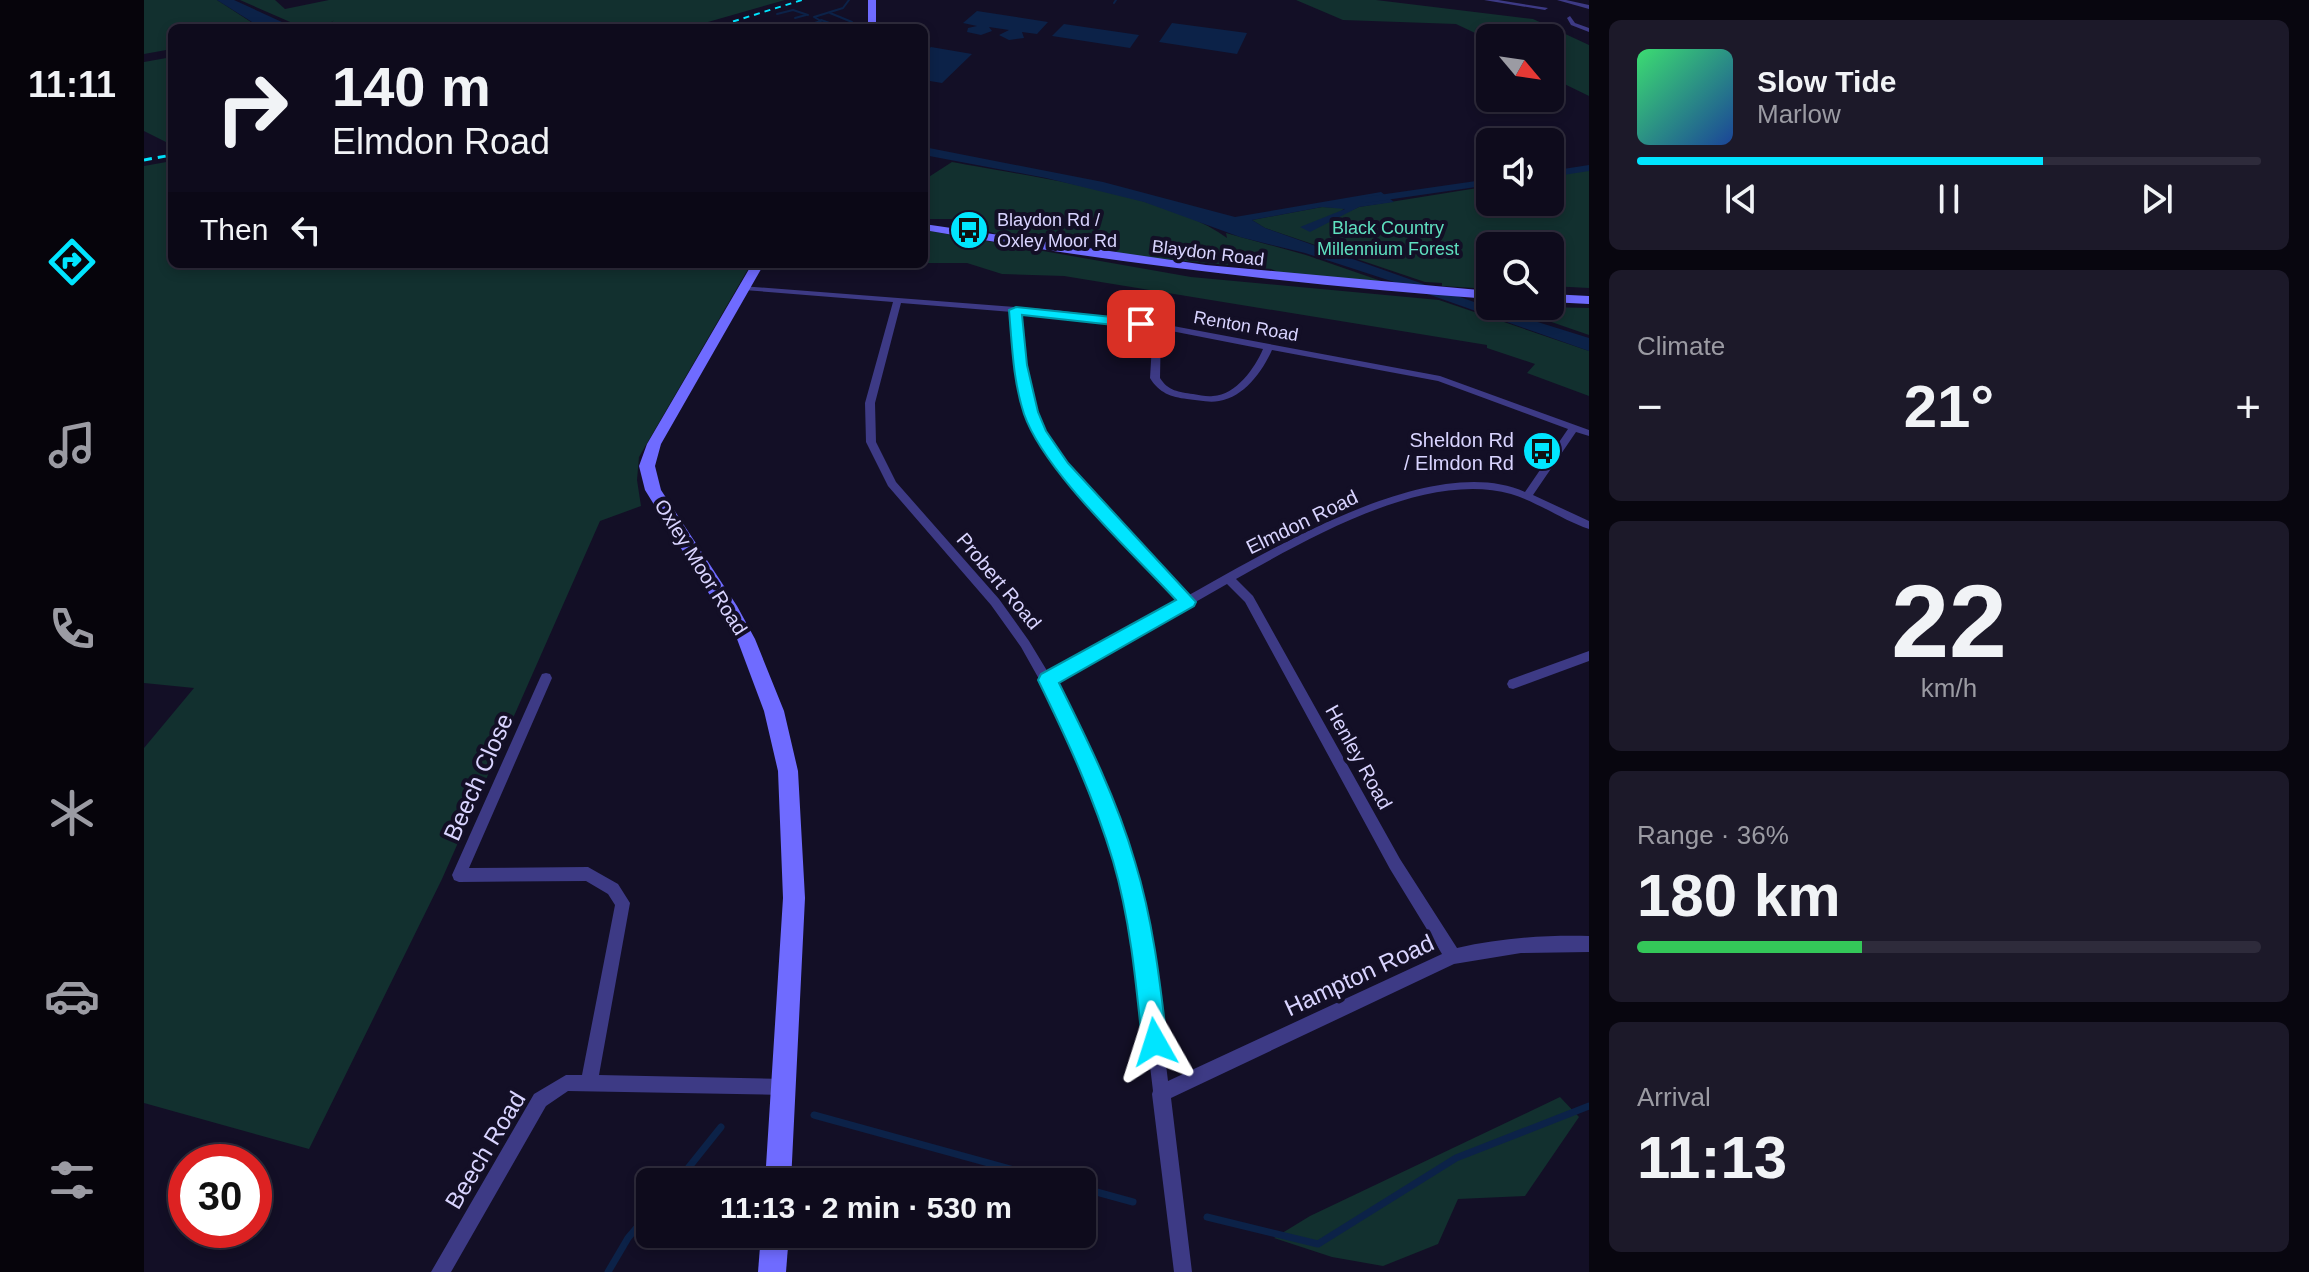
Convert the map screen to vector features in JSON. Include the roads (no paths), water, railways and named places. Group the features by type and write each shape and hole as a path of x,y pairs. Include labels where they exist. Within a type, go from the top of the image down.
{"street":[{"path":"872,0 872,24"},
{"path":"1487,0 1533,10 1545,8"},
{"path":"1560,0 1589,7"},
{"path":"1579,21 1570,19 1589,30"},
{"name":"Blaydon Road","path":"928,228 1116,260 1371,287 1476,294"},
{"name":"Oxley Moor Road","path":"756,268 654,444 647,466 653,490 746,639 783,743 792,811 794,898 779,1168"},
{"name":"Renton Road","path":"744,288 1016,310 1157,326 1440,379 1589,433"},
{"path":"1564,299 1589,300"},
{"name":"Probert Road","path":"898,300 870,403 868,422 876,454 892,484 995,602 1048,680 1095,778 1125,863 1146,965 1183,1272"},
{"path":"1016,310 1020,365 1039,432 1063,466 1188,602"},
{"path":"1157,326 1155,378 1159,386 1175,394 1216,399 1230,394 1260,366 1269,346"},
{"path":"1527,496 1574,427"},
{"name":"Elmdon Road","path":"1048,680 1327,526 1365,510 1432,489 1472,484 1527,496 1589,525"},
{"name":"Henley Road","path":"1228,578 1249,599 1395,864 1453,957"},
{"path":"1513,684 1589,656"},
{"name":"Beech Close","path":"546,678 459,875 588,874 613,889 623,903 589,1082"},
{"name":"Hampton Road","path":"1160,1094 1453,957 1502,945 1539,942 1589,944"},
{"name":"Beech Road","path":"440,1272 540,1100 566,1083 785,1087"},
{"path":"772,1272 774,1248"}],"water":[{"path":"217,0 234,0 286,24 250,24 252,22"},
{"path":"977,11 1048,22 1037,34 1022,32 1024,38 1009,40 999,35 1009,30 989,27 992,31 981,35 967,32 968,28 977,26 963,23"},
{"path":"1172,23 1247,33 1237,54 1159,42"},
{"path":"1064,24 1139,35 1130,48 1052,36"},
{"path":"931,47 972,54 942,83 928,81 928,50"},
{"path":"928,148 1103,182 1235,217 1381,192 1394,202 1359,207 1310,232 1300,227 1345,209 1322,207 1252,220 1265,228 1476,303 1476,311 1305,253 1240,237 1144,202 1046,178 928,156"},
{"path":"1501,320 1531,320 1589,338 1589,351"}],"waterway":[{"path":"811,24 821,21 814,17 843,8 849,0"},
{"path":"777,14 793,10 808,15"},
{"path":"830,13 852,22 847,24"},
{"path":"795,18 806,15"},
{"path":"821,20 832,24"},
{"path":"1564,172 1589,168"},
{"path":"1365,200 1476,184"},
{"path":"1207,1217 1318,1244 1456,1158 1589,1106"},
{"path":"814,1115 1007,1168"},
{"path":"688,1168 721,1127"},
{"path":"1096,1192 1133,1202"},
{"path":"608,1272 636,1229"}],"railway":[{"path":"725,24 802,0"},
{"path":"144,160 168,156"}],"place":[{"name":"Blaydon Rd / Oxley Moor Rd","path":"969,230"},
{"name":"Sheldon Rd / Elmdon Rd","path":"1542,451"}],"park label":[{"name":"Black Country Millennium Forest","path":"1388,238"}]}
